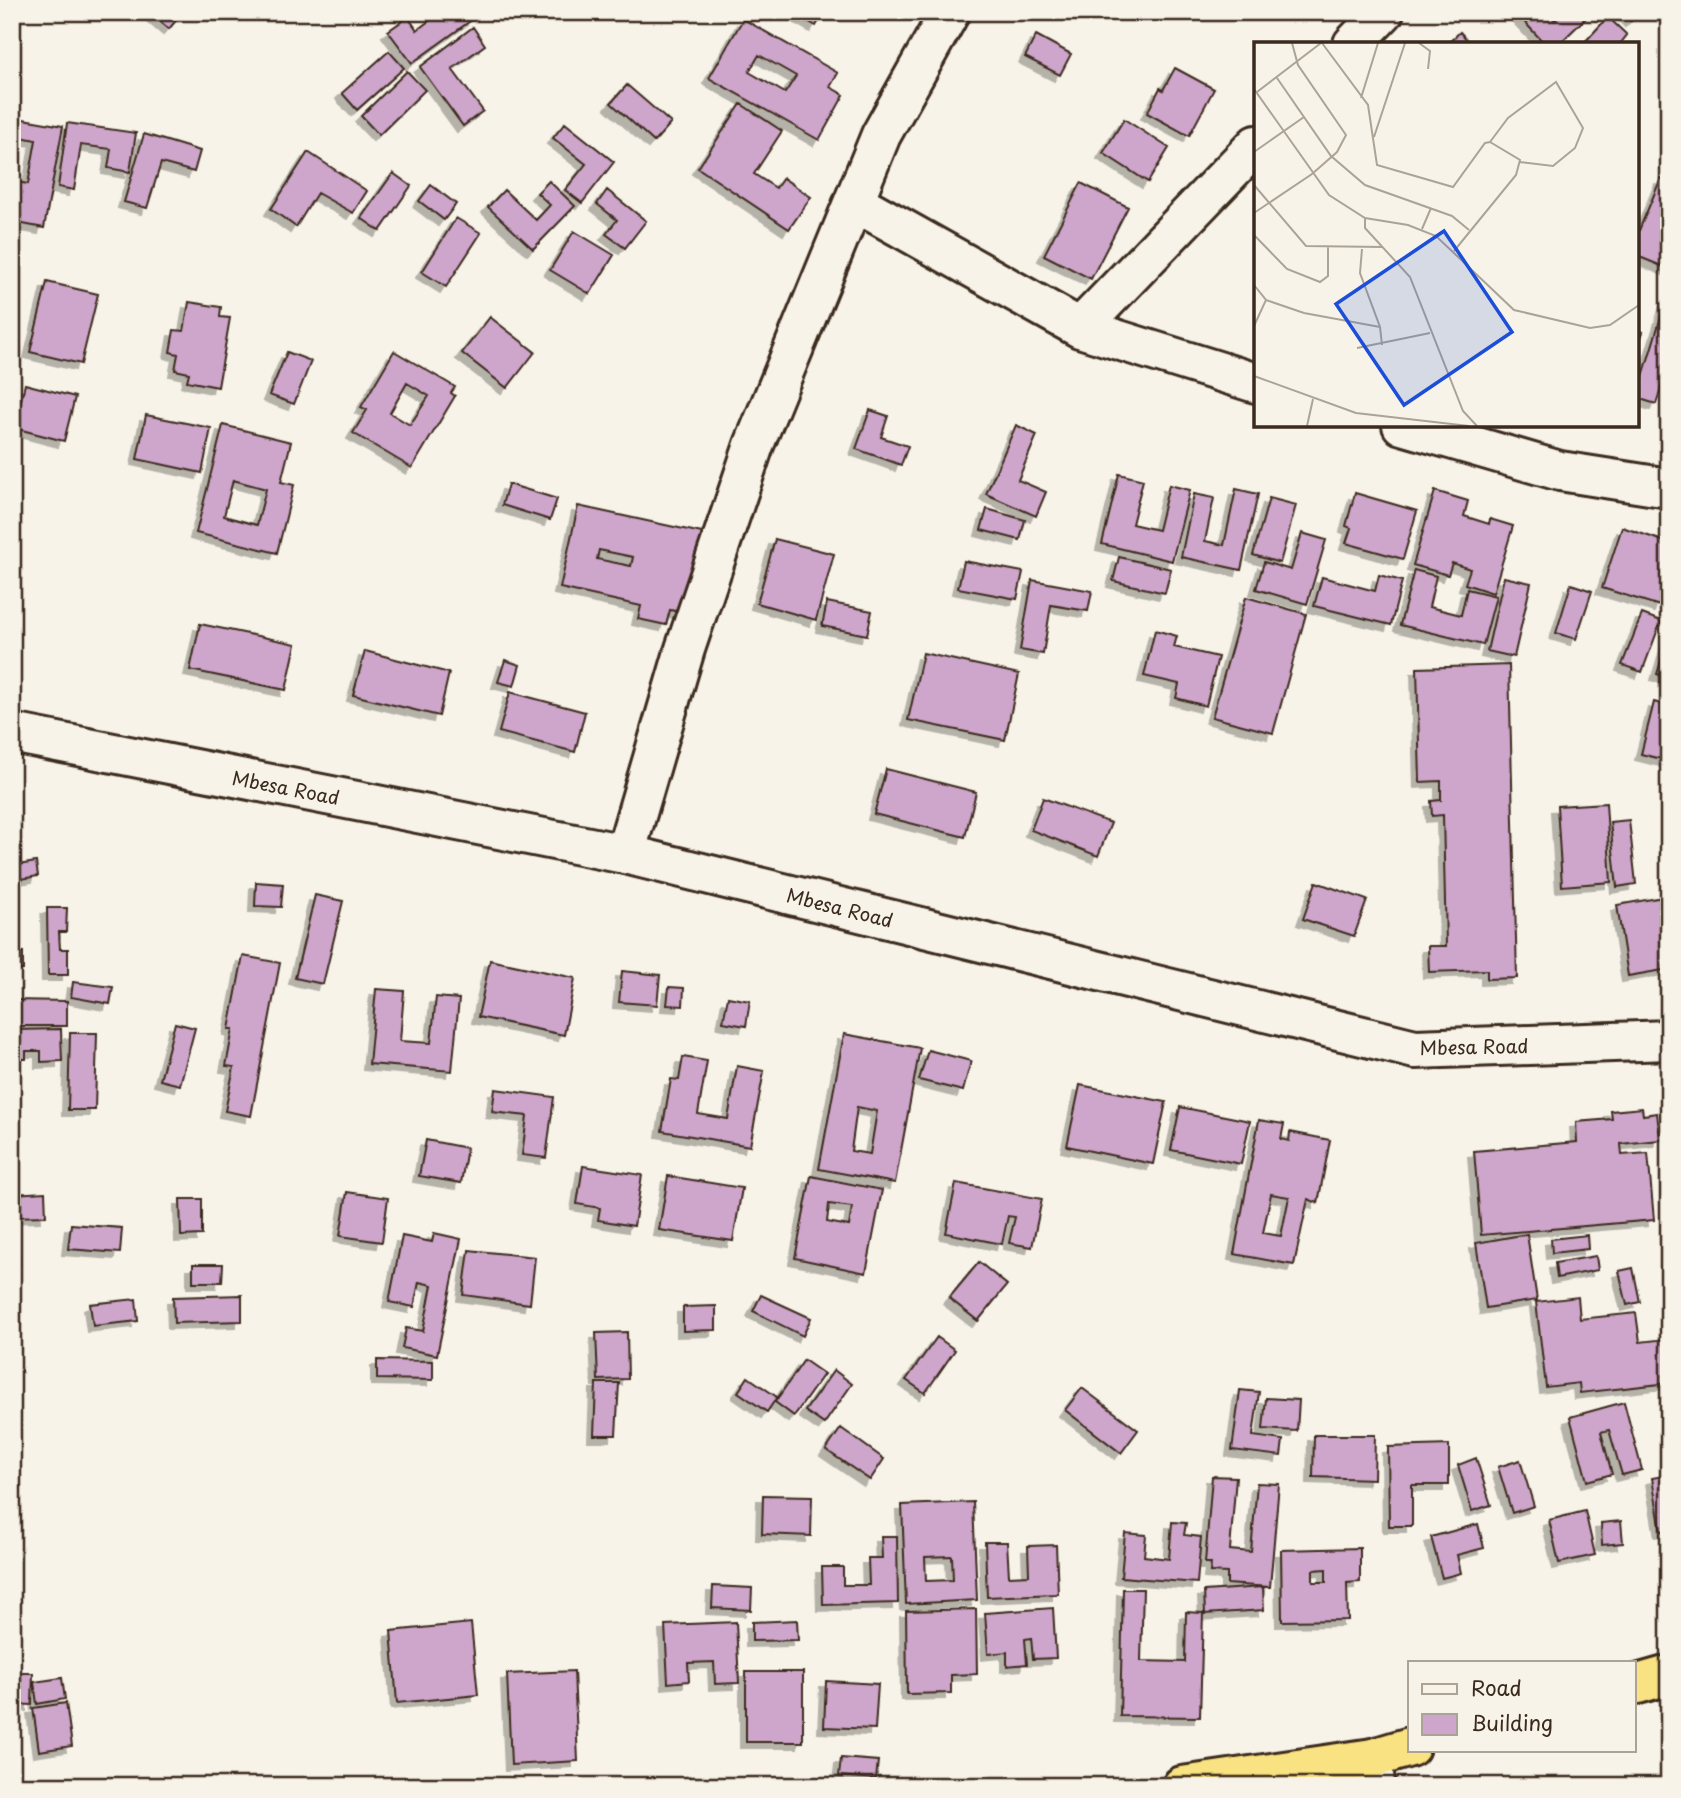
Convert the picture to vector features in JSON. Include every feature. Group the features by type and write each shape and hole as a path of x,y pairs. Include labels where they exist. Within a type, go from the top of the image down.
{"highway":[{"path":"1636,1684 1669,1675"},
{"path":"1182,1786 1374,1772 1408,1748"}],"street":[{"path":"625,854 685,649 754,445 881,135 950,12"},
{"path":"1355,42 1384,12"},
{"path":"1080,328 1254,147"},
{"path":"855,202 1080,328 1254,382"},
{"path":"1409,427 1560,471 1669,488"},
{"name":"Mbesa Road","path":"12,733 625,854 1415,1049 1669,1040"}],"building":[{"path":"149,12 183,12 169,29"},
{"path":"437,12 468,12 473,19 412,63 388,31 408,17 417,30 438,14"},
{"path":"792,12 824,12 816,26"},
{"path":"1515,12 1547,12 1555,20 1563,12 1592,12 1561,42 1543,42"},
{"path":"1622,12 1640,12 1631,21"},
{"path":"1608,17 1627,35 1622,42 1585,42"},
{"path":"743,19 838,73 830,87 844,95 819,140 709,78","holes":["759,55 796,76 785,93 749,72"]},
{"path":"473,27 485,45 452,69 483,111 463,126 420,67"},
{"path":"1460,32 1469,42 1449,42"},
{"path":"1036,35 1071,54 1060,75 1025,57"},
{"path":"389,51 404,68 357,110 342,93"},
{"path":"1175,68 1214,89 1189,136 1147,113 1160,88 1163,90"},
{"path":"407,71 425,90 379,135 361,116"},
{"path":"627,85 671,123 654,142 611,103"},
{"path":"741,104 782,131 754,174 776,188 783,178 811,197 789,229 698,168"},
{"path":"12,117 63,126 44,228 12,222 12,181 28,184 36,140 15,136 12,152"},
{"path":"1124,119 1169,148 1148,182 1103,153"},
{"path":"67,123 136,133 130,172 108,168 111,149 81,145 74,190 58,187"},
{"path":"565,123 614,162 582,203 565,190 586,164 553,138"},
{"path":"144,134 200,151 194,172 161,163 147,208 124,202"},
{"path":"308,152 367,191 353,213 317,193 296,227 271,209"},
{"path":"393,173 411,186 380,231 361,218"},
{"path":"1661,178 1669,181 1669,219 1663,233 1669,235 1669,269 1639,257 1639,230"},
{"path":"549,181 575,206 533,249 488,207 504,190 536,220 550,205 537,193"},
{"path":"1081,183 1128,207 1091,279 1044,255"},
{"path":"431,185 456,204 444,220 419,201"},
{"path":"607,190 646,221 625,248 606,234 617,220 597,204"},
{"path":"456,218 481,233 446,287 422,272"},
{"path":"574,231 614,255 590,294 550,270"},
{"path":"47,282 98,294 81,364 30,352"},
{"path":"1667,297 1669,362 1656,404 1639,399 1639,389"},
{"path":"189,302 221,307 220,317 230,318 218,387 187,381 189,373 175,370 178,354 170,352 174,330 184,331"},
{"path":"490,317 535,352 507,388 462,353"},
{"path":"394,351 455,387 451,393 455,396 412,468 353,433 367,410 361,407","holes":["407,383 429,396 410,425 390,413"]},
{"path":"287,352 311,361 294,404 269,395"},
{"path":"25,384 75,397 64,441 14,428"},
{"path":"870,410 888,416 881,437 908,446 901,465 856,449"},
{"path":"146,415 211,428 202,473 137,459"},
{"path":"223,425 291,442 281,482 294,485 277,553 196,533","holes":["233,480 266,489 257,525 224,516"]},
{"path":"1016,425 1037,435 1018,480 1046,492 1036,516 986,494"},
{"path":"1119,474 1143,480 1132,524 1158,530 1169,485 1190,490 1172,561 1102,544"},
{"path":"508,484 557,499 550,520 502,505"},
{"path":"1236,489 1258,494 1241,570 1181,557 1194,494 1214,498 1205,541 1224,545"},
{"path":"1435,491 1468,501 1464,516 1489,524 1490,519 1513,526 1493,593 1465,584 1470,569 1452,563 1448,575 1413,565"},
{"path":"1355,493 1417,511 1403,559 1346,543 1351,528 1346,526"},
{"path":"1269,498 1296,505 1280,563 1253,555"},
{"path":"578,506 702,533 684,613 670,610 666,625 638,619 641,606 560,588","holes":["599,550 633,557 631,566 597,559"]},
{"path":"987,509 1025,520 1020,540 981,530"},
{"path":"1622,527 1669,543 1669,579 1660,606 1602,588"},
{"path":"1302,533 1326,540 1307,604 1256,589 1264,562 1291,570"},
{"path":"775,539 834,554 816,620 757,603"},
{"path":"1119,557 1171,569 1165,593 1113,581"},
{"path":"964,561 1023,572 1017,599 958,588"},
{"path":"1414,570 1436,576 1429,607 1461,615 1467,589 1496,596 1483,645 1400,625"},
{"path":"1379,575 1402,581 1391,625 1314,606 1322,577 1375,591"},
{"path":"1504,577 1531,583 1514,657 1487,651"},
{"path":"1032,580 1092,591 1088,611 1051,605 1043,654 1020,650"},
{"path":"1571,584 1592,591 1576,639 1556,633"},
{"path":"1246,597 1306,614 1273,733 1212,717"},
{"path":"827,602 872,611 867,635 822,626"},
{"path":"1642,614 1661,621 1642,672 1622,665"},
{"path":"200,624 296,644 286,690 190,670"},
{"path":"1155,630 1177,636 1174,647 1218,657 1206,706 1176,698 1179,684 1144,676"},
{"path":"1669,635 1669,678 1657,674"},
{"path":"365,651 449,673 439,716 353,695"},
{"path":"923,653 1019,674 1005,740 908,720"},
{"path":"505,660 520,665 514,686 498,682"},
{"path":"1509,665 1517,978 1487,979 1487,970 1429,972 1428,946 1446,946 1443,815 1432,816 1431,801 1441,800 1441,781 1420,782 1417,668"},
{"path":"510,692 585,712 575,752 499,732"},
{"path":"1654,702 1669,706 1669,761 1641,754"},
{"path":"886,769 976,792 965,837 874,814"},
{"path":"1043,798 1111,823 1098,856 1031,830"},
{"path":"1606,803 1611,882 1562,886 1557,806"},
{"path":"1629,820 1636,884 1617,887 1610,822"},
{"path":"36,862 38,876 21,879 18,865"},
{"path":"256,882 283,884 281,907 255,906"},
{"path":"1316,882 1367,900 1354,936 1303,919"},
{"path":"315,895 343,901 323,984 295,978"},
{"path":"1669,896 1669,969 1628,976 1617,905"},
{"path":"47,908 67,908 66,932 59,932 60,949 68,949 68,975 48,975"},
{"path":"12,952 23,952 23,970 12,970"},
{"path":"243,956 280,963 251,1116 225,1111 234,1067 226,1066 233,1029 229,1029"},
{"path":"490,960 575,978 564,1035 478,1017"},
{"path":"622,971 660,975 657,1005 619,1002"},
{"path":"73,982 113,987 110,1004 71,997"},
{"path":"669,987 684,988 683,1006 667,1005"},
{"path":"376,989 404,991 400,1041 431,1043 436,997 459,999 452,1071 369,1064"},
{"path":"728,997 750,1001 746,1026 723,1022"},
{"path":"12,1000 67,1001 67,1026 12,1026"},
{"path":"175,1023 195,1028 180,1085 160,1080"},
{"path":"61,1029 62,1061 41,1062 41,1051 26,1051 26,1059 12,1059 12,1030"},
{"path":"70,1033 97,1033 95,1110 68,1110"},
{"path":"844,1034 920,1048 895,1183 819,1169","holes":["857,1107 877,1111 870,1154 851,1151"]},
{"path":"928,1050 971,1061 963,1091 919,1080"},
{"path":"683,1057 707,1061 698,1114 728,1119 737,1066 764,1071 750,1146 662,1131 671,1079 679,1080"},
{"path":"1080,1085 1166,1102 1153,1164 1067,1146"},
{"path":"495,1089 554,1097 546,1158 522,1155 527,1116 492,1112"},
{"path":"1180,1107 1250,1121 1241,1164 1171,1150"},
{"path":"1642,1108 1643,1115 1657,1113 1660,1140 1621,1144 1622,1155 1648,1153 1654,1220 1481,1235 1474,1151 1577,1142 1576,1122 1612,1119 1611,1111"},
{"path":"1259,1120 1284,1124 1281,1139 1289,1141 1290,1132 1330,1140 1318,1203 1308,1199 1294,1265 1234,1254","holes":["1271,1194 1289,1197 1281,1236 1263,1233"]},
{"path":"426,1140 467,1148 461,1183 419,1176"},
{"path":"583,1166 642,1175 634,1226 598,1220 600,1208 577,1204"},
{"path":"668,1176 742,1188 733,1241 659,1230"},
{"path":"811,1176 882,1190 866,1273 795,1258","holes":["829,1204 852,1207 849,1226 827,1222"]},
{"path":"956,1183 1042,1199 1032,1247 1009,1243 1015,1217 1008,1216 1002,1244 946,1233"},
{"path":"45,1192 46,1216 12,1217 12,1194"},
{"path":"347,1192 388,1198 382,1242 340,1236"},
{"path":"180,1199 202,1199 202,1235 181,1236"},
{"path":"12,1223 16,1223 19,1265 12,1265"},
{"path":"71,1224 122,1228 120,1253 68,1249"},
{"path":"434,1233 461,1239 437,1355 402,1348 406,1328 423,1331 432,1285 419,1282 414,1307 389,1302 402,1236 432,1242"},
{"path":"1527,1234 1537,1300 1486,1308 1476,1243"},
{"path":"1587,1235 1588,1249 1552,1253 1551,1239"},
{"path":"469,1250 535,1257 530,1304 463,1295"},
{"path":"1596,1256 1598,1270 1557,1278 1555,1263"},
{"path":"979,1262 1007,1285 978,1321 949,1298"},
{"path":"193,1264 223,1264 222,1282 193,1282"},
{"path":"1633,1268 1640,1302 1627,1305 1619,1271"},
{"path":"242,1295 242,1321 174,1323 173,1297"},
{"path":"761,1295 811,1318 803,1336 753,1311"},
{"path":"1578,1297 1580,1319 1636,1313 1640,1342 1666,1339 1669,1383 1580,1393 1579,1383 1546,1387 1536,1302"},
{"path":"136,1299 138,1321 93,1326 90,1304"},
{"path":"716,1306 716,1330 683,1331 683,1307"},
{"path":"627,1332 628,1379 598,1380 596,1333"},
{"path":"937,1337 955,1350 925,1393 906,1380"},
{"path":"377,1360 433,1361 433,1380 377,1379"},
{"path":"804,1360 824,1374 794,1416 775,1402"},
{"path":"834,1370 852,1384 824,1424 805,1411"},
{"path":"748,1377 777,1397 767,1412 738,1392"},
{"path":"596,1383 619,1383 616,1435 594,1435"},
{"path":"1082,1388 1138,1430 1121,1453 1065,1410"},
{"path":"1240,1390 1259,1392 1253,1436 1283,1440 1281,1456 1232,1450"},
{"path":"1266,1398 1299,1400 1297,1431 1263,1429"},
{"path":"1624,1402 1642,1470 1622,1475 1609,1430 1601,1432 1612,1474 1587,1481 1570,1417"},
{"path":"841,1428 884,1459 870,1480 826,1450"},
{"path":"1314,1435 1375,1435 1374,1479 1313,1477"},
{"path":"1449,1445 1449,1485 1412,1485 1412,1526 1389,1526 1388,1447"},
{"path":"1476,1458 1491,1505 1472,1511 1458,1465"},
{"path":"1520,1460 1534,1506 1512,1513 1498,1467"},
{"path":"1669,1475 1669,1530 1661,1531 1652,1478"},
{"path":"1212,1476 1236,1477 1230,1550 1251,1552 1257,1483 1279,1484 1270,1587 1227,1584 1227,1573 1210,1572 1211,1563 1205,1563"},
{"path":"763,1495 812,1496 811,1536 762,1534"},
{"path":"973,1502 977,1600 906,1604 902,1505","holes":["952,1556 953,1580 926,1581 925,1557"]},
{"path":"1585,1511 1595,1555 1559,1563 1549,1520"},
{"path":"1621,1521 1623,1543 1602,1545 1601,1523"},
{"path":"1172,1522 1186,1523 1184,1535 1201,1537 1197,1583 1121,1577 1125,1533 1146,1535 1144,1556 1169,1559"},
{"path":"1478,1524 1484,1548 1457,1555 1461,1573 1442,1578 1431,1537"},
{"path":"881,1536 897,1536 898,1603 823,1605 822,1567 843,1567 843,1585 869,1585 868,1558 882,1558"},
{"path":"985,1542 1007,1542 1009,1576 1029,1575 1028,1546 1056,1545 1058,1594 987,1597"},
{"path":"1360,1548 1360,1582 1347,1583 1348,1620 1282,1621 1281,1550","holes":["1326,1569 1326,1582 1313,1582 1313,1570"]},
{"path":"713,1586 752,1588 751,1610 712,1608"},
{"path":"1263,1587 1264,1610 1205,1614 1204,1591"},
{"path":"1123,1589 1143,1589 1141,1661 1185,1662 1186,1612 1203,1613 1200,1717 1120,1716"},
{"path":"1053,1608 1056,1658 1033,1659 1031,1638 1025,1639 1027,1664 1007,1666 1007,1652 988,1654 985,1613"},
{"path":"976,1609 977,1674 951,1675 951,1693 907,1694 906,1611"},
{"path":"797,1620 798,1640 752,1641 752,1622"},
{"path":"736,1622 739,1683 715,1684 714,1662 688,1663 689,1681 668,1683 665,1625"},
{"path":"471,1623 478,1695 397,1703 391,1631"},
{"path":"574,1671 578,1761 511,1765 507,1674"},
{"path":"746,1672 803,1672 803,1742 746,1742"},
{"path":"12,1673 33,1673 32,1705 12,1704"},
{"path":"62,1678 65,1699 37,1704 34,1682"},
{"path":"826,1681 878,1684 875,1729 824,1727"},
{"path":"66,1703 72,1746 39,1751 33,1708"},
{"path":"841,1758 878,1761 876,1779 839,1776"}]}
